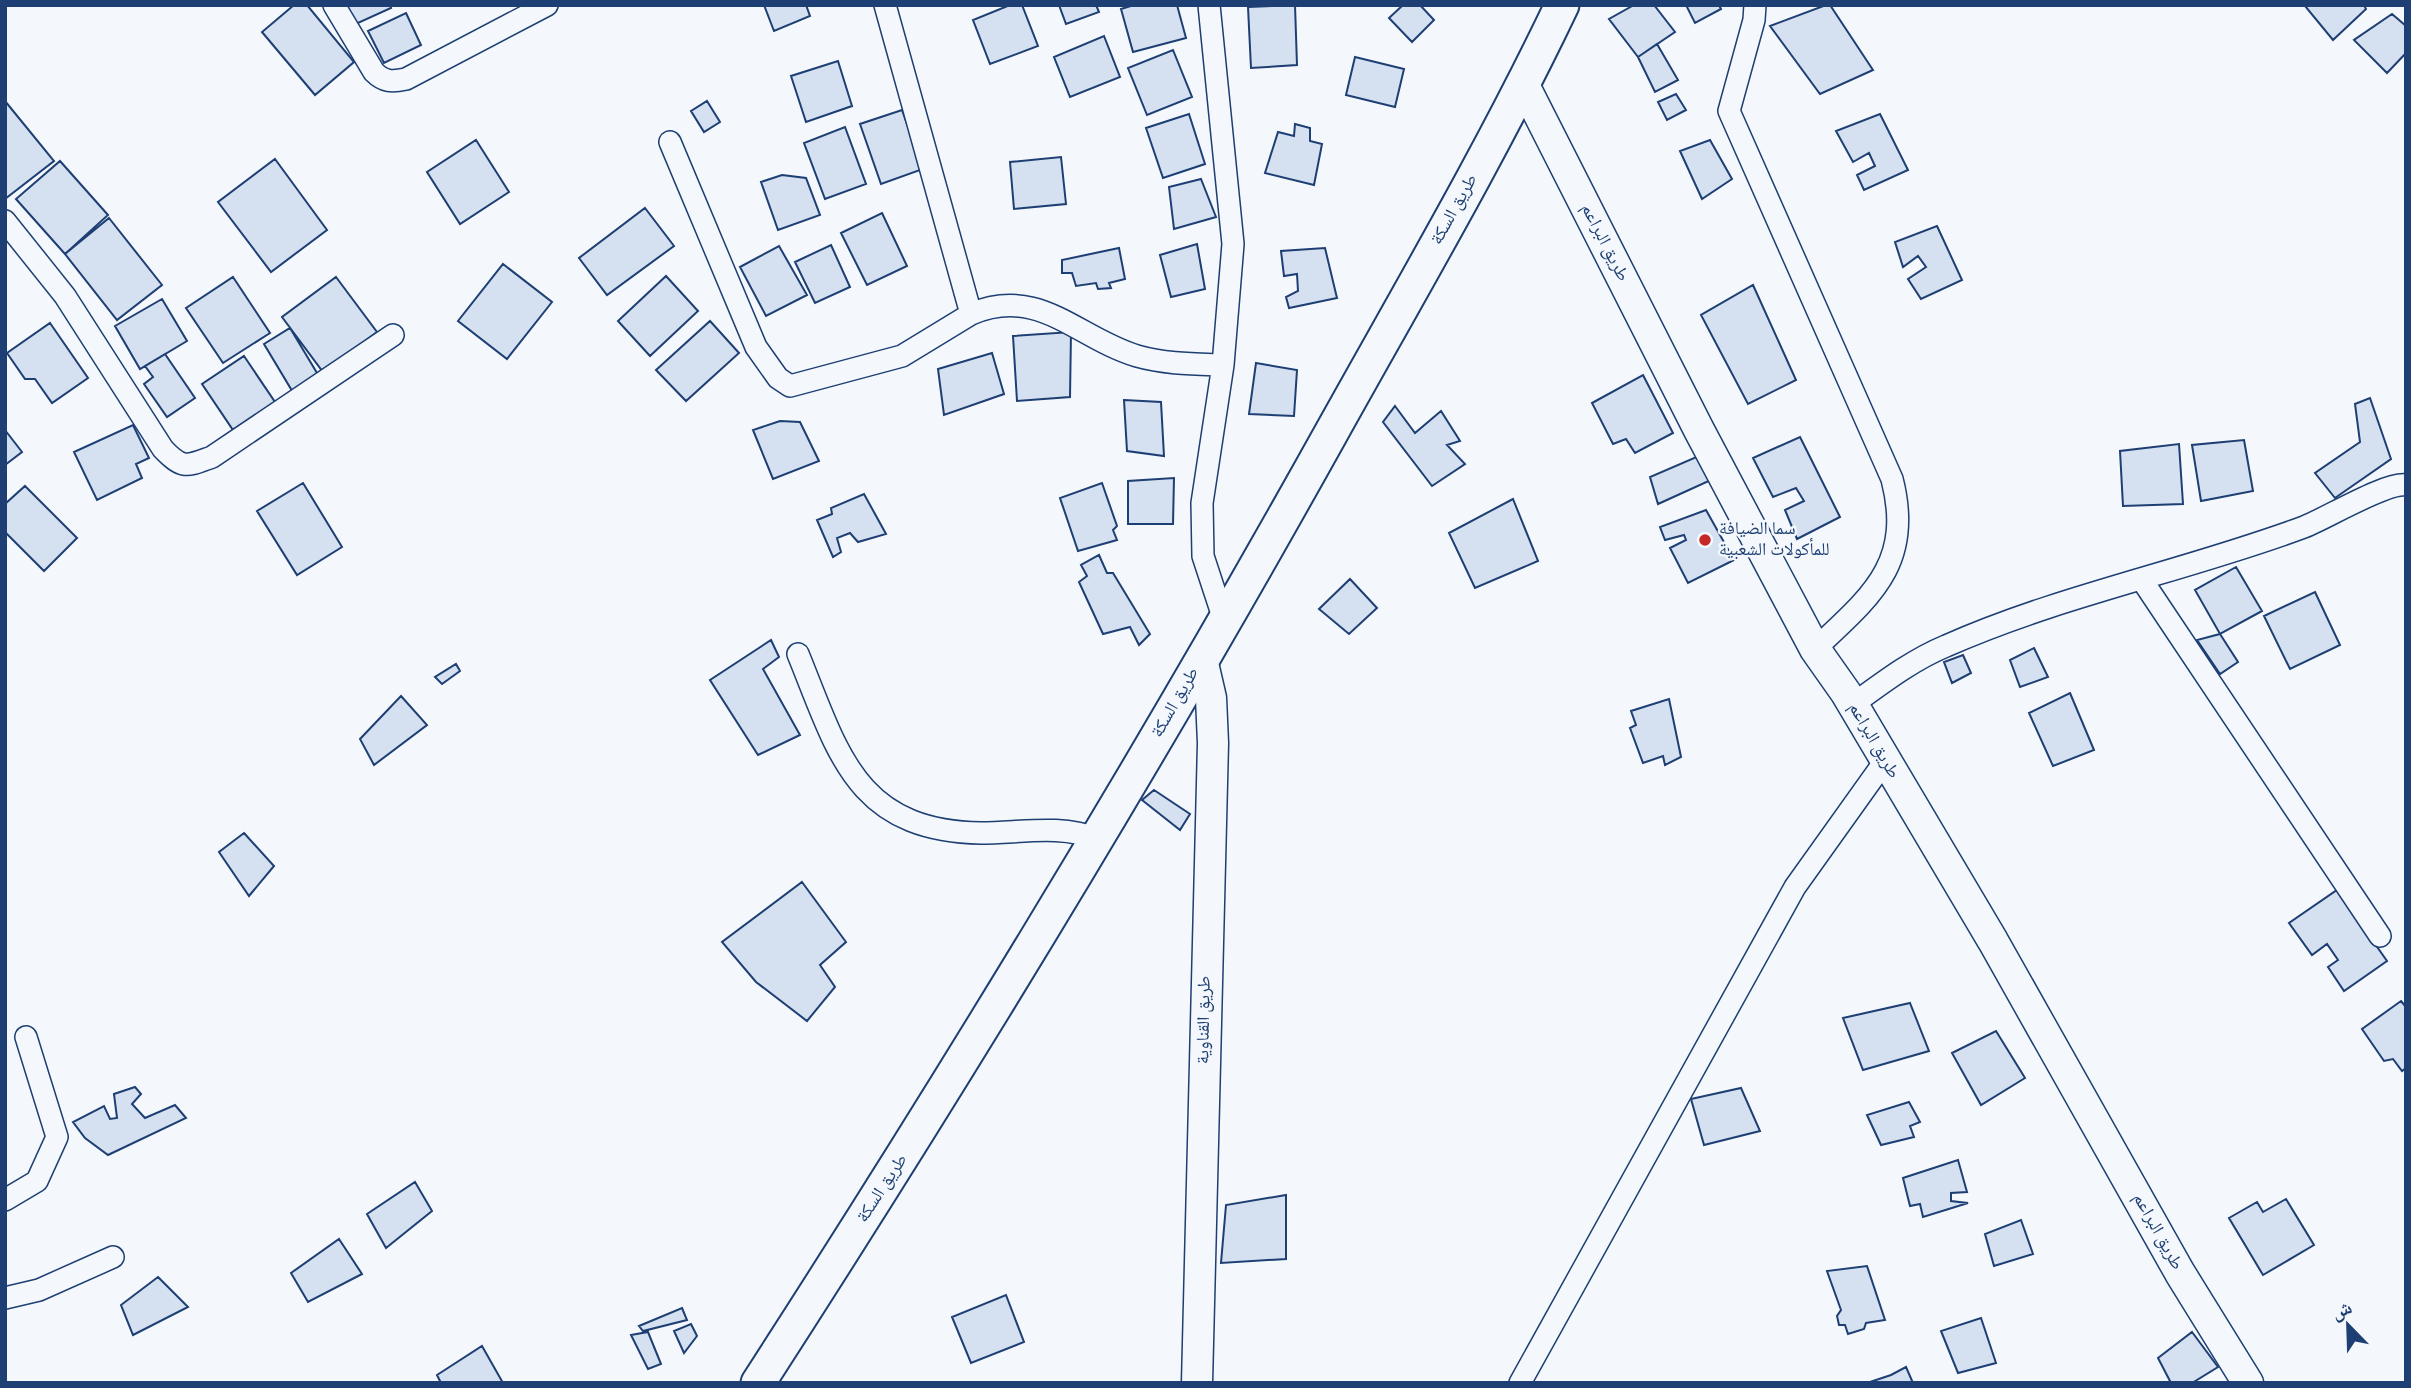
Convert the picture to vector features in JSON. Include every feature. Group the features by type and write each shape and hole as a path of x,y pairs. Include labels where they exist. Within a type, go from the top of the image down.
{"main road":[{"name":"طريق السكة","path":"758,1383 896,1169 1098,839 1225,623 1524,85 1562,5"}],"street":[{"path":"334,5 374,72 381,79 393,82 406,79 547,5"},
{"path":"885,5 971,314"},
{"path":"1209,5 1233,244 1223,365 1202,503 1203,556 1225,623"},
{"path":"1755,5 1754,20 1728,111 1892,479 1900,508 1894,549 1875,592 1815,649"},
{"name":"طريق البراعم","path":"1524,85 1699,430 1815,649 1852,705 1993,941 2180,1273 2248,1383"},
{"path":"670,142 756,347 778,378 790,386 902,356 971,314 988,307 1026,306 1051,314 1136,356 1179,363 1223,365"},
{"path":"5,221 65,296 163,450 177,464 188,465 212,457 393,335"},
{"path":"1852,705 1942,648 2024,614 2141,580 2304,527 2390,486 2406,485"},
{"path":"2141,580 2380,936"},
{"path":"798,654 842,762 874,799 916,821 938,828 980,833 1049,830 1085,834 1098,839"},
{"name":"طريق القناوية","path":"1197,1383 1213,743 1211,698 1202,659"},
{"path":"1520,1383 1795,887 1885,761"},
{"path":"5,1200 37,1181 57,1137 26,1037"},
{"path":"5,1298 49,1287 113,1257"}],"building":[{"path":"294,5 307,5 354,62 315,95 262,32"},
{"path":"337,5 390,5 391,8 347,28"},
{"path":"764,5 806,5 810,16 774,31"},
{"path":"1010,5 1022,5 1038,46 990,64 973,20"},
{"path":"1059,5 1096,5 1099,12 1066,24"},
{"path":"1134,5 1177,5 1186,38 1133,52 1121,9"},
{"path":"1295,5 1297,65 1251,68 1248,7"},
{"path":"1403,5 1420,5 1434,20 1412,42 1389,18"},
{"path":"1634,5 1654,5 1675,32 1638,57 1609,19"},
{"path":"1686,5 1719,5 1721,9 1695,23"},
{"path":"1830,5 1873,70 1820,94 1770,26"},
{"path":"2364,5 2366,9 2333,40 2305,6"},
{"path":"406,13 421,45 384,63 368,31"},
{"path":"2392,14 2406,26 2406,53 2387,73 2354,40"},
{"path":"1104,36 1120,77 1070,97 1054,57"},
{"path":"1657,44 1678,80 1655,92 1638,57"},
{"path":"1173,50 1192,97 1147,115 1128,68"},
{"path":"1355,57 1404,69 1395,107 1346,95"},
{"path":"838,61 852,106 806,122 791,76"},
{"path":"1676,94 1686,110 1667,120 1658,102"},
{"path":"5,101 54,161 5,199"},
{"path":"707,101 720,122 704,132 691,111"},
{"path":"902,110 923,169 881,184 860,124"},
{"path":"1189,114 1205,164 1163,178 1146,128"},
{"path":"1880,114 1908,170 1864,190 1857,175 1875,166 1869,153 1853,162 1836,131"},
{"path":"1295,124 1310,128 1310,141 1322,144 1314,185 1265,173 1278,132 1294,136"},
{"path":"845,127 866,184 825,199 804,143"},
{"path":"476,140 509,192 460,224 427,172"},
{"path":"1710,140 1732,179 1702,199 1680,151"},
{"path":"1061,157 1066,204 1014,209 1010,162"},
{"path":"275,159 327,230 271,272 218,202"},
{"path":"60,161 108,215 65,254 16,199"},
{"path":"782,175 806,178 820,215 778,230 761,182"},
{"path":"1201,179 1216,217 1174,229 1169,187"},
{"path":"645,208 674,246 607,295 579,258"},
{"path":"882,213 907,266 867,285 841,233"},
{"path":"109,218 162,285 117,320 65,254"},
{"path":"1937,226 1962,280 1921,299 1908,279 1926,267 1918,256 1903,267 1895,242"},
{"path":"1197,244 1205,289 1171,297 1160,255"},
{"path":"831,245 850,287 815,303 795,262"},
{"path":"779,246 807,295 766,316 740,267"},
{"path":"1119,248 1125,279 1109,283 1111,288 1098,289 1096,283 1076,286 1072,273 1062,273 1062,260"},
{"path":"1325,248 1337,298 1289,308 1286,297 1298,291 1297,274 1284,276 1281,251"},
{"path":"503,264 552,302 507,359 458,321"},
{"path":"666,276 698,311 650,356 618,321"},
{"path":"233,277 270,333 223,363 186,308"},
{"path":"336,277 377,332 323,372 282,317"},
{"path":"1753,285 1796,380 1748,404 1701,315"},
{"path":"162,299 187,341 140,369 115,326"},
{"path":"710,321 739,353 686,401 656,370"},
{"path":"50,323 88,378 52,403 35,379 25,379 7,353"},
{"path":"290,328 320,378 294,394 264,344"},
{"path":"1071,332 1070,397 1017,401 1013,336"},
{"path":"992,353 1004,394 944,415 938,369"},
{"path":"165,354 195,398 167,417 144,384 153,377 145,366"},
{"path":"244,356 275,402 233,430 202,384"},
{"path":"1256,363 1297,370 1294,416 1249,414"},
{"path":"1643,375 1673,433 1635,453 1626,439 1613,444 1592,403"},
{"path":"2370,398 2391,459 2335,498 2315,473 2360,442 2355,404"},
{"path":"1124,400 1161,402 1164,456 1127,451"},
{"path":"1395,406 1415,433 1441,411 1460,441 1447,445 1465,464 1432,486 1383,422"},
{"path":"780,421 800,422 819,461 773,479 753,430"},
{"path":"133,425 149,458 136,464 142,478 97,500 74,452"},
{"path":"5,430 22,452 5,465"},
{"path":"1800,437 1840,517 1797,539 1785,510 1804,501 1796,488 1773,497 1753,458"},
{"path":"2244,440 2253,491 2201,501 2192,445"},
{"path":"2179,444 2183,504 2123,506 2120,451"},
{"path":"1701,455 1711,480 1658,504 1650,477"},
{"path":"1174,478 1173,524 1128,524 1128,481"},
{"path":"303,483 342,547 297,575 257,511"},
{"path":"1102,483 1117,526 1113,530 1117,540 1078,551 1060,498"},
{"path":"25,486 77,538 44,571 5,532 5,504"},
{"path":"864,494 886,534 858,542 850,533 837,538 841,552 833,557 817,520 832,514 831,508"},
{"path":"1513,499 1538,561 1475,588 1449,533"},
{"path":"1706,510 1734,560 1688,583 1670,548 1686,540 1684,535 1665,540 1660,527"},
{"path":"1099,555 1107,573 1113,573 1150,634 1139,645 1130,627 1103,634 1079,582 1087,576 1081,565"},
{"path":"2236,567 2262,611 2220,634 2195,590"},
{"path":"1350,579 1377,608 1349,634 1319,609"},
{"path":"2315,592 2340,645 2290,669 2264,616"},
{"path":"2220,634 2238,662 2220,674 2197,640"},
{"path":"771,640 779,657 763,669 800,735 758,755 710,680"},
{"path":"2034,648 2048,677 2020,687 2010,660"},
{"path":"1963,655 1971,673 1952,683 1944,662"},
{"path":"456,664 460,671 442,684 435,677"},
{"path":"2070,693 2094,750 2053,766 2029,713"},
{"path":"401,696 427,725 374,765 360,739"},
{"path":"1669,699 1681,757 1665,765 1663,756 1643,763 1630,728 1636,725 1631,711"},
{"path":"1154,790 1190,814 1180,830 1142,800"},
{"path":"244,833 274,866 249,896 219,852"},
{"path":"802,882 846,942 820,965 835,987 807,1021 756,982 722,942"},
{"path":"2337,890 2387,961 2344,991 2328,967 2338,960 2327,944 2312,955 2289,923"},
{"path":"2401,1001 2406,1007 2406,1068 2402,1071 2393,1059 2384,1061 2362,1029"},
{"path":"1910,1003 1929,1051 1863,1070 1843,1018"},
{"path":"1996,1031 2025,1078 1981,1105 1952,1053"},
{"path":"135,1087 141,1094 132,1104 145,1118 175,1105 186,1118 108,1155 85,1138 73,1122 104,1106 110,1119 117,1118 114,1094"},
{"path":"1741,1088 1760,1131 1704,1145 1691,1099"},
{"path":"1909,1102 1920,1122 1910,1126 1914,1137 1881,1145 1867,1115"},
{"path":"1958,1160 1967,1192 1951,1193 1951,1201 1968,1203 1923,1217 1920,1204 1910,1206 1903,1178"},
{"path":"415,1182 432,1211 386,1248 367,1214"},
{"path":"1286,1195 1286,1259 1221,1263 1226,1205"},
{"path":"2286,1199 2314,1245 2263,1275 2229,1218 2257,1202 2263,1212"},
{"path":"2021,1220 2033,1254 1994,1266 1985,1234"},
{"path":"339,1239 362,1274 308,1302 291,1273"},
{"path":"1867,1266 1885,1320 1866,1323 1864,1329 1848,1334 1845,1325 1839,1325 1837,1316 1841,1310 1827,1271"},
{"path":"158,1277 188,1307 133,1335 121,1305"},
{"path":"1006,1295 1024,1342 971,1363 952,1317"},
{"path":"682,1308 687,1320 643,1331 639,1326"},
{"path":"1981,1318 1996,1363 1958,1373 1941,1331"},
{"path":"691,1324 697,1336 684,1353 674,1331"},
{"path":"648,1332 661,1364 648,1369 631,1335"},
{"path":"2192,1332 2218,1367 2192,1383 2171,1383 2158,1358"},
{"path":"482,1346 503,1383 441,1383 437,1375"},
{"path":"1906,1367 1913,1383 1867,1383 1891,1375"}],"place":[{"name":"سما الضيافة للمأكولات الشعبية","path":"1705,540"}]}
